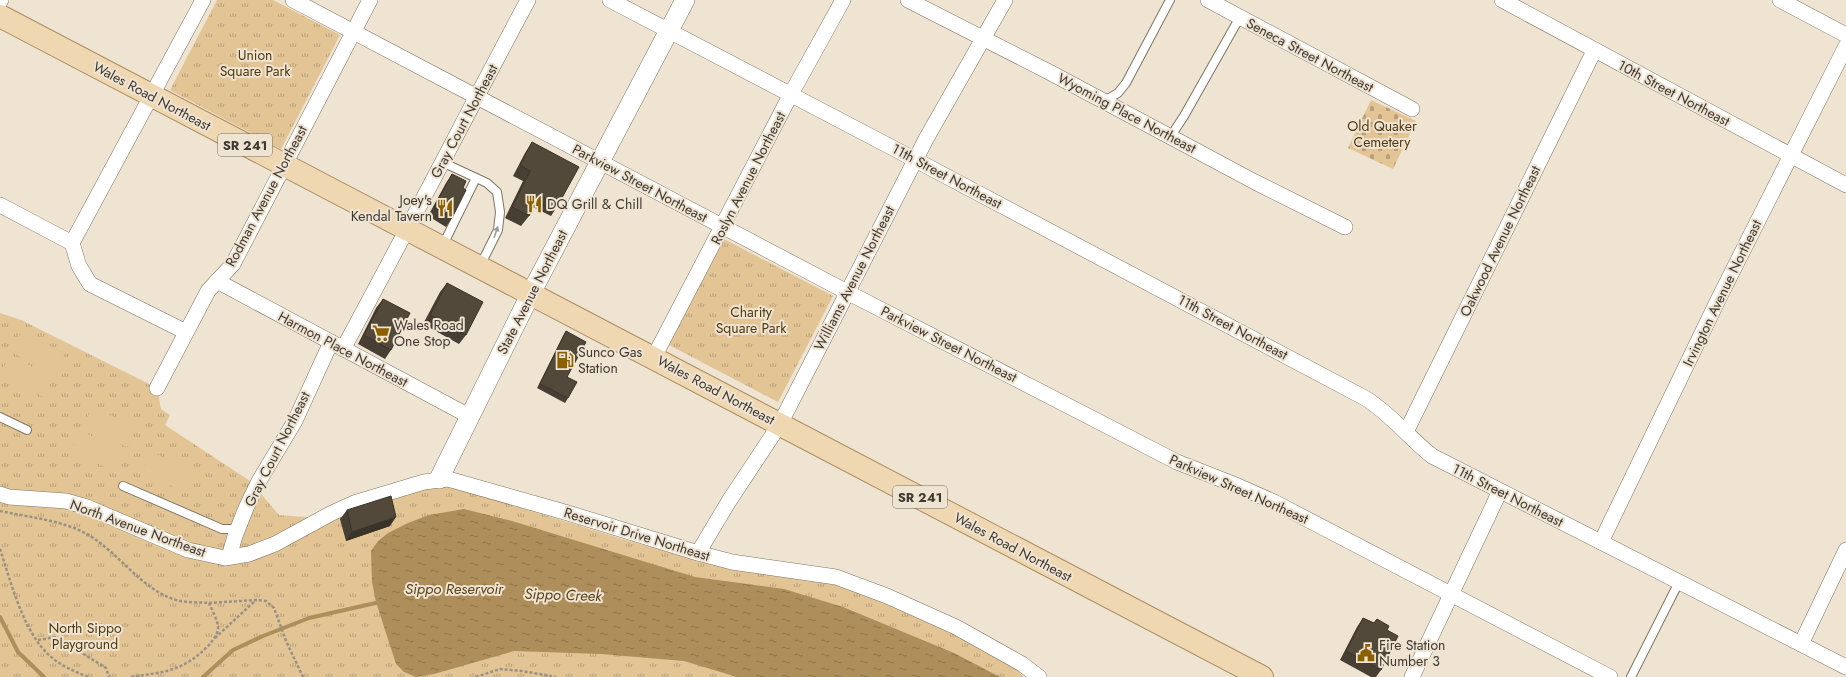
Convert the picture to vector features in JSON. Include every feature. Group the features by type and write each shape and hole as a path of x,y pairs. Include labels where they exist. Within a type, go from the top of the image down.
{"main road":[{"name":"Wales Road Northeast","path":"0,16 1262,677"}],"street":[{"path":"72,243 203,0"},
{"name":"Parkview Street Northeast","path":"293,0 847,292 1177,462 1274,502 1610,677"},
{"name":"Rodman Avenue Northeast","path":"157,388 208,291 233,264 370,0"},
{"name":"Gray Court Northeast","path":"229,557 237,529 259,481 337,345 408,229 528,0"},
{"name":"11th Street Northeast","path":"610,0 791,94 1365,398 1382,408 1418,445 1432,456 1846,667"},
{"name":"State Avenue Northeast","path":"439,479 531,293 685,0"},
{"name":"Roslyn Avenue Northeast","path":"654,358 791,94 843,0"},
{"name":"Williams Avenue Northeast","path":"698,553 729,501 780,424 916,160 1005,0"},
{"name":"Seneca Street Northeast","path":"1208,0 1412,109"},
{"name":"10th Street Northeast","path":"1502,0 1594,51 1846,185"},
{"path":"1780,0 1846,35"},
{"name":"Wyoming Place Northeast","path":"915,2 1345,228"},
{"name":"Irvington Avenue Northeast","path":"1601,542 1790,155 1846,46"},
{"name":"Oakwood Avenue Northeast","path":"1406,432 1594,51"},
{"path":"0,205 72,243 79,266 90,284 186,332"},
{"name":"Harmon Place Northeast","path":"217,281 469,416"},
{"name":"Reservoir Drive Northeast","path":"229,557 249,554 275,544 332,513 354,503 439,479 448,479 732,562 836,577 887,596 956,627 1022,664 1038,677"},
{"path":"1412,677 1500,491"},
{"name":"North Avenue Northeast","path":"0,494 9,498 66,501 87,507 188,550 204,555 229,557"},
{"path":"1801,644 1846,550"}],"lane":[{"path":"1104,101 1118,93 1126,83 1170,0"},
{"path":"1171,136 1184,116 1240,17"},
{"path":"442,162 487,183 497,192 500,212 498,230 480,267"},
{"path":"442,247 476,178"},
{"path":"0,417 27,430"},
{"path":"123,486 222,528 237,529"},
{"path":"1631,677 1679,582"}],"path":[{"path":"0,511 70,526 86,534 101,544 158,592 176,600 210,603 256,600 266,601 274,608 286,641 303,677"},
{"path":"0,549 24,616 38,640 50,655 67,668 88,677"},
{"path":"131,677 160,673 181,668 199,655 256,600"},
{"path":"210,603 218,628 215,638"},
{"path":"38,640 56,637 106,668 109,677"},
{"path":"476,677 500,669 556,677"}],"green space":[{"name":"Union Square Park","path":"217,0 273,0 340,35 281,149 170,90"},
{"name":"Old Quaker Cemetery","path":"1371,100 1416,121 1393,169 1348,148"},
{"name":"Charity Square Park","path":"724,239 833,296 778,402 669,345"},
{"name":"North Sippo Playground","path":"0,313 21,320 157,388 161,409 170,415 165,425 250,481 279,515 329,519 426,489 451,486 622,539 719,566 828,582 878,600 949,630 1015,666 1023,677 0,677"},
{"path":"21,332 65,353 55,373 11,352"},
{"path":"9,356 53,376 44,397 0,376"},
{"path":"92,407 137,427 127,447 83,427"},
{"path":"81,431 125,452 116,472 71,451"},
{"path":"152,452 196,473 186,493 142,472"}],"water":[{"name":"Sippo Reservoir","path":"464,509 512,521 695,577 784,589 843,607 954,653 1000,677 737,677 684,661 601,654 514,651 434,674 416,677 404,672 396,664 376,602 372,582 371,551 378,541 388,533 408,523 429,515"}],"building":[{"path":"532,142 579,167 558,205 539,195 529,216 512,207 530,171 520,165"},
{"name":"Joey's Kendal Tavern","path":"452,174 466,181 463,188 466,190 452,218 434,207"},
{"path":"447,283 483,302 466,335 430,315"},
{"name":"Wales Road One Stop","path":"383,299 410,313 391,350 364,335"},
{"path":"566,331 586,342 567,377 577,382 568,398 540,384"},
{"path":"391,496 396,517 352,532 347,510"},
{"path":"1363,618 1374,623 1377,619 1389,626 1387,630 1398,636 1381,670 1346,651"}],"waterway":[{"name":"Sippo Creek","path":"203,677 233,650 263,636 309,618 380,602"},
{"name":"Sippo Creek","path":"0,617 18,652 44,677"}],"place":[{"name":"DQ Grill & Chill","path":"534,204"},
{"name":"Joey's Kendal Tavern","path":"445,208"},
{"name":"Wales Road One Stop","path":"381,333"},
{"name":"Sunco Gas Station","path":"565,360"},
{"name":"Fire Station Number 3","path":"1366,653"}]}
